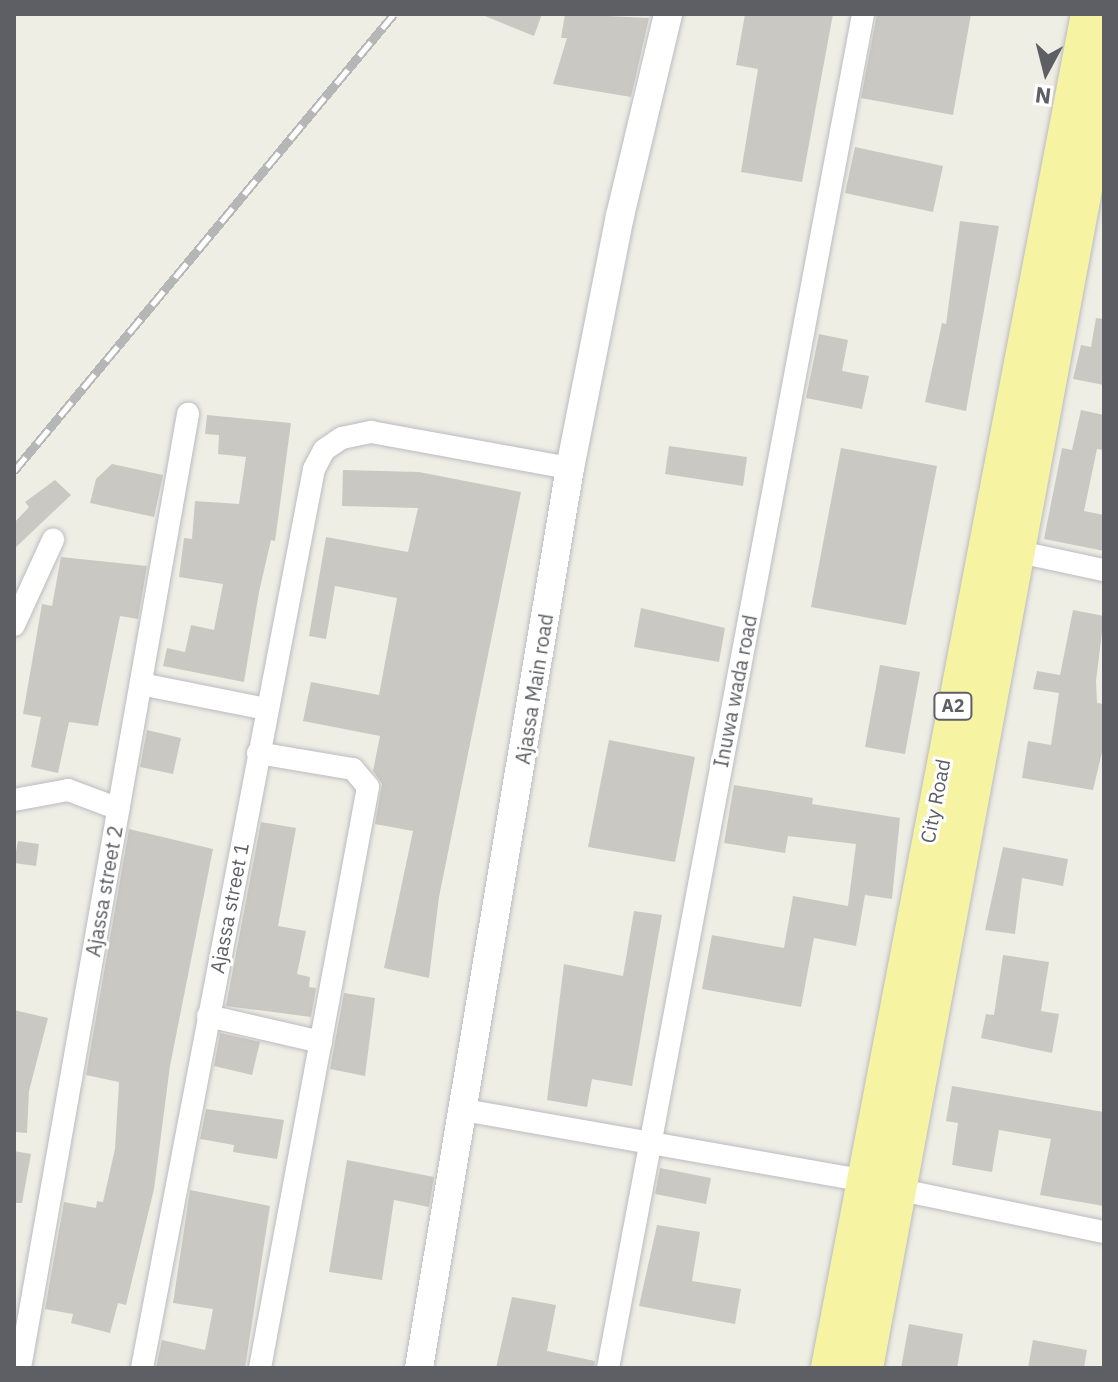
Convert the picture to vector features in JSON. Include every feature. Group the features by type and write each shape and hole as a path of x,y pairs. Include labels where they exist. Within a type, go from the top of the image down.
{"highway":[{"name":"City Road","path":"829,1368 879,1185 1015,551 1096,125 1095,41"},
{"name":"City Road","path":"865,1368 879,1185 1095,41"}],"street":[{"name":"Ajassa Main road","path":"419,1368 570,468 620,216 668,14"},
{"name":"Inuwa wada road","path":"608,1368 863,14"},
{"name":"Ajassa street 2","path":"20,1368 23,1298 119,809 188,414"},
{"name":"Ajassa street 1","path":"142,1368 314,469 324,450 342,438 371,432 570,468"},
{"path":"14,625 53,540"},
{"path":"1015,551 1104,570"},
{"path":"141,684 266,709"},
{"path":"258,753 353,769 366,780 260,1368"},
{"path":"14,800 68,790 119,809"},
{"path":"208,1016 321,1042"},
{"path":"464,1110 649,1141 1104,1232"}],"building":[{"path":"480,14 542,14 534,36"},
{"path":"565,14 649,18 631,97 553,84 567,38 561,38"},
{"path":"745,14 833,14 802,182 741,172 758,69 736,65"},
{"path":"877,14 971,14 953,115 861,98"},
{"path":"855,147 943,166 933,212 845,193"},
{"path":"960,221 999,226 966,411 925,402 942,323 946,324"},
{"path":"1096,318 1104,319 1104,385 1073,379 1081,345 1091,347"},
{"path":"819,334 848,340 842,371 869,376 862,409 806,398"},
{"path":"1081,410 1104,415 1104,450 1097,449 1084,511 1104,515 1104,551 1044,539 1062,448 1072,450"},
{"path":"207,415 291,423 275,541 271,540 259,592 244,682 163,666 167,648 185,652 191,625 214,630 223,584 179,577 184,538 192,539 195,501 239,504 246,457 218,454 219,435 205,434"},
{"path":"669,446 747,457 743,486 665,474"},
{"path":"841,448 937,466 906,625 811,607"},
{"path":"112,464 163,475 154,517 90,503 96,479"},
{"path":"343,470 419,472 521,492 439,897 429,978 384,968 413,831 375,824 382,784 373,771 380,736 303,721 311,682 379,695 397,598 335,586 326,639 309,636 326,537 408,552 418,508 342,506"},
{"path":"55,480 71,495 14,549 14,523 29,507 25,502"},
{"path":"61,557 147,566 138,619 120,616 98,726 69,722 58,773 31,767 41,717 23,714 42,604 52,606"},
{"path":"641,608 725,628 719,662 634,647"},
{"path":"1073,610 1104,616 1096,681 1097,703 1104,704 1104,744 1093,790 1022,778 1028,741 1051,745 1059,693 1033,689 1037,671 1060,675"},
{"path":"880,665 920,672 905,754 865,747"},
{"path":"147,730 181,738 173,774 140,767"},
{"path":"609,740 695,757 675,862 588,847"},
{"path":"734,785 813,798 812,804 900,818 892,899 865,895 856,946 814,938 801,1007 702,989 712,935 784,948 793,896 848,906 856,844 788,836 785,853 724,843"},
{"path":"261,822 296,828 278,926 306,931 297,974 310,977 309,987 316,988 311,1017 226,1006"},
{"path":"129,829 213,849 170,1066 154,1189 126,1305 118,1303 110,1333 71,1323 73,1314 45,1309 64,1202 96,1208 97,1201 103,1202 115,1149 119,1082 86,1075"},
{"path":"18,841 39,844 36,866 14,863"},
{"path":"1003,847 1068,859 1063,886 1022,878 1015,934 985,930"},
{"path":"634,911 662,915 632,1086 592,1079 587,1107 547,1100 564,964 623,976"},
{"path":"1003,955 1049,962 1041,1011 1059,1014 1052,1053 981,1038 986,1014 994,1015"},
{"path":"344,993 375,998 365,1076 330,1069"},
{"path":"14,1010 48,1018 29,1091 27,1133 14,1132"},
{"path":"220,1033 260,1042 252,1075 214,1066"},
{"path":"952,1086 1104,1112 1104,1206 1040,1195 1051,1139 999,1130 992,1172 952,1165 958,1123 946,1121"},
{"path":"206,1109 284,1120 277,1159 233,1152 234,1145 200,1139"},
{"path":"14,1151 31,1154 22,1203 14,1203"},
{"path":"347,1160 434,1177 429,1207 394,1200 382,1280 329,1272"},
{"path":"660,1168 711,1178 706,1204 655,1194"},
{"path":"190,1190 270,1206 245,1368 156,1368 162,1340 205,1350 213,1309 173,1303"},
{"path":"657,1225 700,1232 692,1281 741,1289 735,1324 639,1306"},
{"path":"512,1297 556,1305 547,1351 595,1361 594,1368 496,1368"},
{"path":"909,1324 963,1334 957,1368 901,1368"},
{"path":"1033,1340 1087,1350 1084,1368 1028,1368"}],"railway":[{"path":"14,471 394,14"}]}
